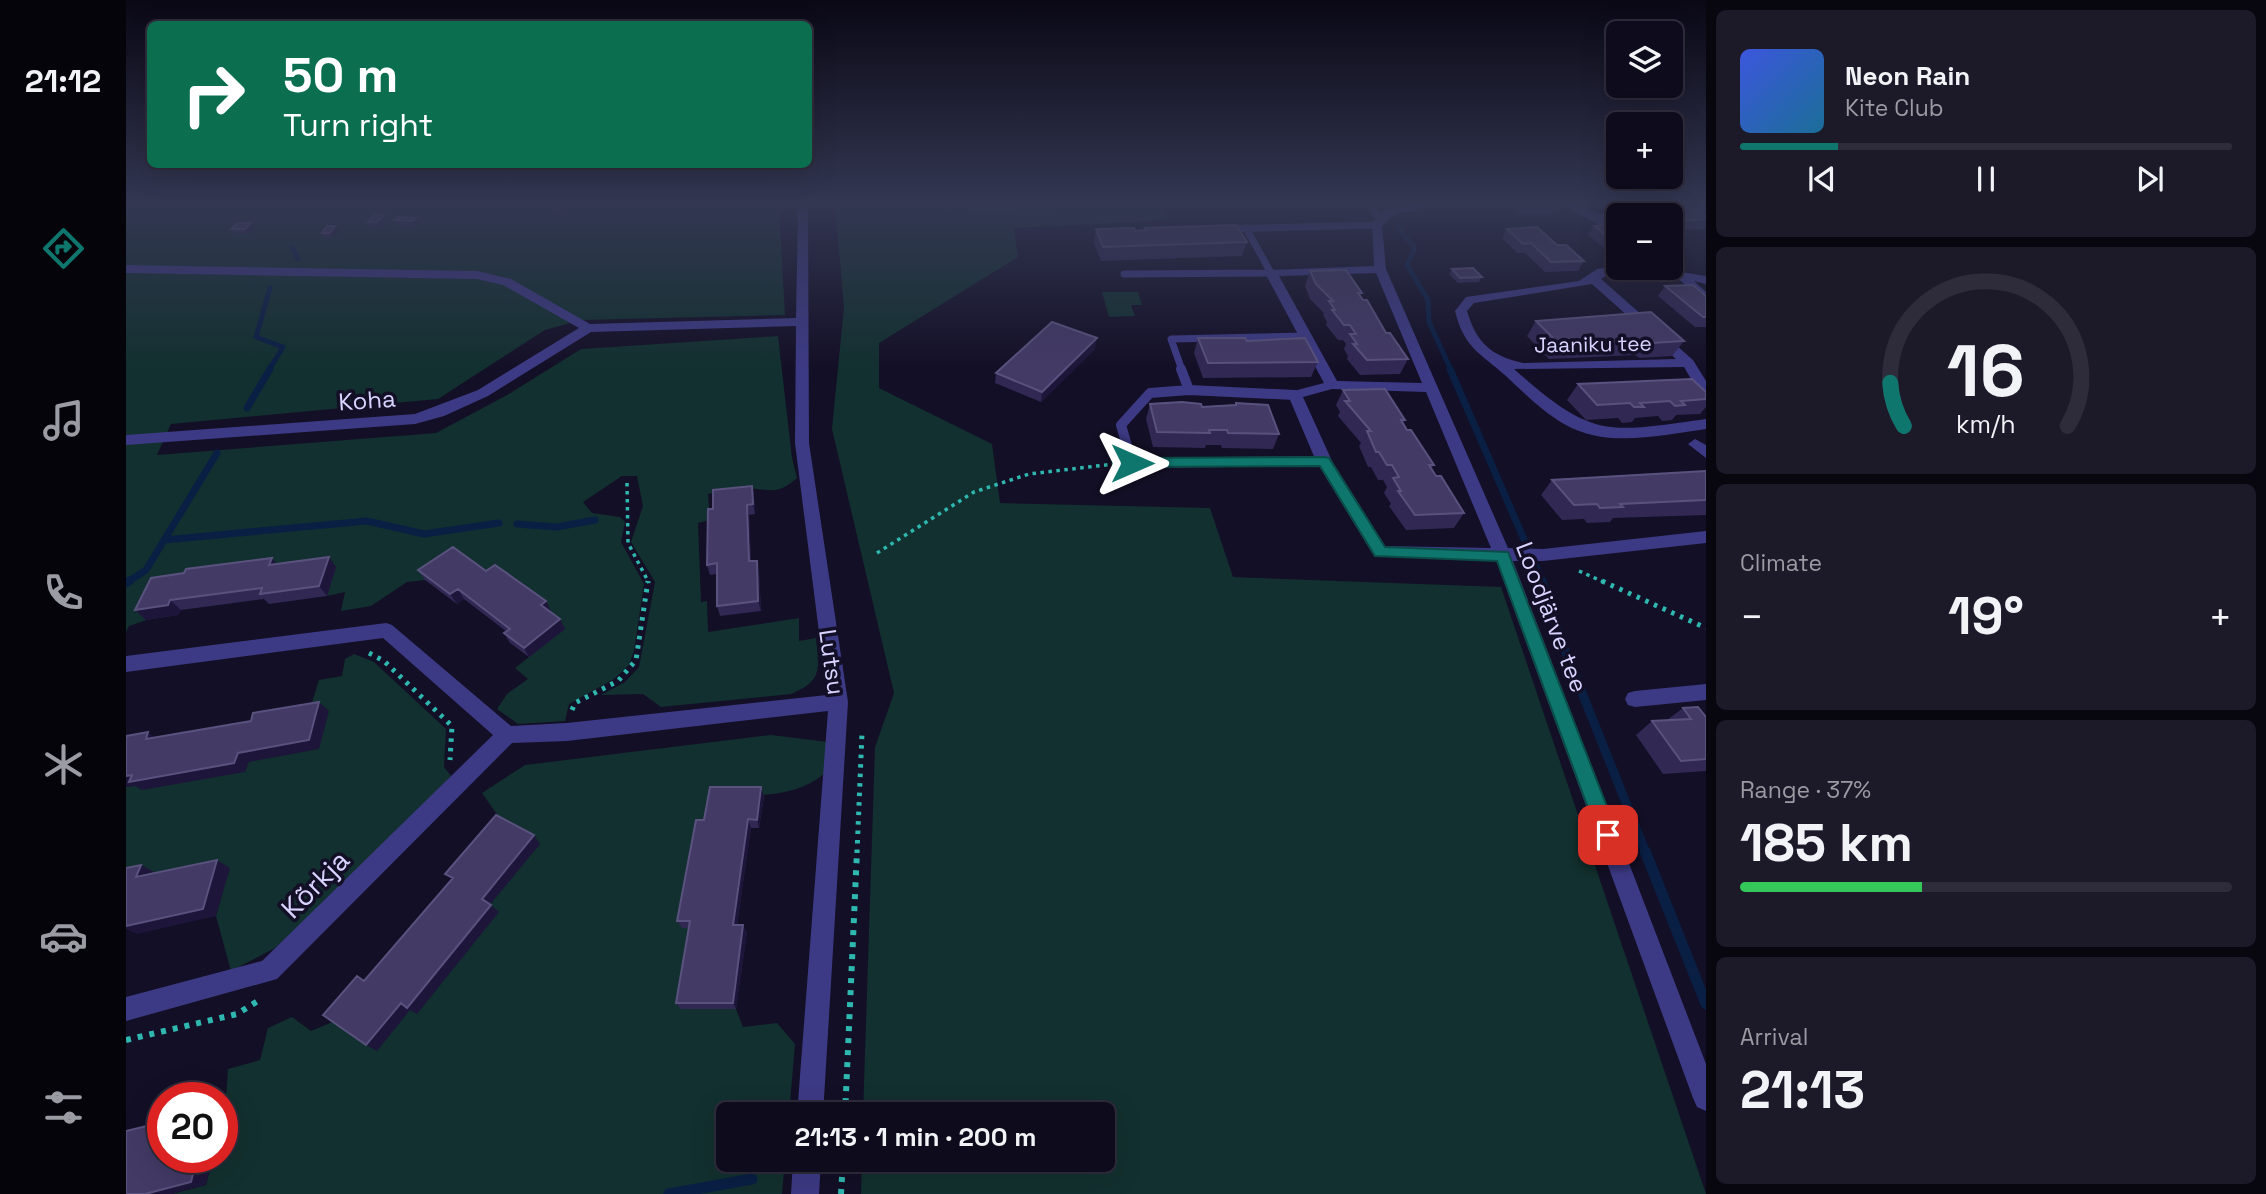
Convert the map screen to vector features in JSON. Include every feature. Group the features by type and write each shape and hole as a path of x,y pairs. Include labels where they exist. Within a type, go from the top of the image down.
{"street":[{"name":"Lutsu","path":"803,258 802,443 838,702 811,1102"},
{"name":"Loodjärve tee","path":"1380,258 1380,269 1431,388 1509,555 1706,1098"},
{"path":"126,269 477,275 507,282 588,328 802,322"},
{"path":"1332,385 1271,273 1380,269"},
{"name":"Jaaniku tee","path":"1606,271 1582,284 1470,300 1461,311 1466,334 1486,356 1499,362 1524,367 1688,363"},
{"name":"Jaaniku tee","path":"1683,274 1706,280"},
{"name":"Jaaniku tee","path":"1594,279 1688,363 1706,393"},
{"path":"1683,280 1706,299"},
{"name":"Koha","path":"126,440 415,419 446,412 476,398 588,328"},
{"name":"Jaaniku tee","path":"1499,362 1554,410 1572,423 1589,430 1636,432 1706,424"},
{"path":"1431,388 1332,385 1295,395 1324,461 1380,552 1543,555 1706,537"},
{"path":"126,664 386,630 507,735 567,732 838,702"},
{"path":"1635,699 1706,692"},
{"name":"Kõrkja","path":"126,1009 269,971 507,735"},
{"path":"805,1194 806,1172"}],"lane":[{"path":"1124,274 1271,273 1263,258"},
{"path":"1189,390 1171,339 1306,336"},
{"path":"1295,395 1189,390 1150,393 1121,425 1132,463 1324,461"}],"path":[{"path":"877,553 974,492 1029,474 1132,463"},
{"path":"567,732 575,703 618,681 636,660 650,585 628,544 630,527 627,483"},
{"path":"1543,555 1706,628"},
{"path":"367,653 384,661 452,726 451,766 465,777"},
{"path":"846,1102 862,721"},
{"path":"838,733 862,733"},
{"path":"126,1040 237,1014 267,995"},
{"path":"841,1194 842,1172"}],"green space":[{"path":"126,258 782,258 785,315 581,320 545,330 438,399 171,424 157,455 436,433 507,395 581,349 778,336 792,458 797,478 777,490 743,489 708,494 710,520 698,523 701,602 707,601 708,632 799,618 799,641 816,638 818,658 814,679 801,689 791,694 661,707 643,694 601,695 625,682 639,667 655,582 631,542 643,506 637,476 622,476 583,502 592,513 620,517 625,522 621,542 644,584 634,651 629,665 614,679 569,704 565,721 518,724 497,709 507,694 528,679 515,668 565,629 546,615 550,611 425,580 407,582 371,606 341,611 345,592 327,596 336,567 277,575 129,626 126,632"},
{"path":"840,258 1017,258 879,343 879,388 992,444 1000,503 1210,508 1233,577 1501,587 1706,1194 861,1194 862,1172 1115,1172 1115,1102 863,1102 875,747 894,693 832,429 844,307"},
{"path":"1102,292 1138,292 1142,305 1131,305 1135,316 1109,317"},
{"path":"354,654 374,662 446,729 444,767 451,776 322,910 275,948 231,971 216,916 229,868 126,878 126,787 249,762 308,715 319,680 342,676 345,659"},
{"path":"771,735 828,742 824,774 799,788 771,794 713,795 707,828 700,829 682,928 694,928 681,1009 736,1009 743,1027 777,1023 795,1044 790,1102 716,1102 716,1172 784,1172 782,1194 172,1194 206,1185 209,1173 238,1173 238,1082 227,1082 228,1069 260,1060 268,1028 292,1017 311,1031 335,1021 377,1050 489,906 503,823 482,793 525,765"}],"building":[{"path":"1546,258 1580,258 1584,261 1551,262"},
{"path":"1473,268 1482,277 1460,278 1452,269"},
{"path":"1346,270 1362,293 1358,293 1363,300 1367,300 1386,333 1390,333 1408,359 1367,360 1353,344 1357,344 1350,334 1356,334 1350,325 1344,325 1332,310 1335,310 1329,301 1333,301 1316,284 1310,271"},
{"path":"1693,285 1706,296 1706,317 1665,286"},
{"path":"1651,312 1684,341 1559,344 1536,321"},
{"path":"1052,322 1097,338 1042,392 996,373"},
{"path":"1198,338 1245,338 1247,341 1305,338 1318,362 1208,363"},
{"path":"1692,379 1706,392 1706,399 1681,401 1685,405 1675,406 1670,401 1640,403 1644,407 1634,407 1630,403 1597,405 1578,384"},
{"path":"1385,389 1405,420 1401,420 1407,430 1411,430 1434,465 1429,465 1436,476 1441,476 1464,513 1415,515 1398,491 1401,491 1393,478 1399,477 1392,465 1387,465 1379,452 1376,452 1367,431 1371,431 1345,401 1350,401 1343,390"},
{"path":"1236,403 1268,405 1279,434 1228,433 1227,430 1209,430 1210,433 1157,432 1150,404 1201,404 1202,407"},
{"path":"1706,471 1706,500 1620,504 1623,507 1574,505 1552,480"},
{"path":"752,486 753,504 747,505 749,561 757,561 758,601 717,606 717,563 707,565 708,509 713,509 713,490"},
{"path":"453,547 486,571 495,565 546,601 541,605 560,619 524,648 504,633 510,629 458,589 450,594 418,570"},
{"path":"329,557 319,586 260,594 262,588 170,600 168,605 135,610 151,578 184,573 186,569 272,558 269,565"},
{"path":"319,702 309,740 238,753 234,763 129,782 132,775 126,776 126,736 148,732 146,739 251,721 253,713"},
{"path":"1698,707 1706,717 1706,759 1681,761 1652,721 1691,719 1683,708"},
{"path":"710,787 761,787 757,820 748,819 733,925 743,925 733,1003 676,1003 690,921 677,921 696,820 704,820"},
{"path":"496,815 534,835 482,899 491,905 407,1008 401,1003 366,1045 323,1015 357,976 364,981 453,878 445,874"},
{"path":"217,860 203,909 126,926 126,868 141,865 136,877"},
{"path":"147,1126 147,1173 193,1173 191,1182 145,1194 126,1194 126,1131"}],"waterway":[{"path":"1410,258 1407,265 1428,300 1429,322 1451,370"},
{"path":"269,370 283,347 256,337 270,288"},
{"path":"247,408 270,369"},
{"path":"1450,369 1543,583"},
{"path":"164,540 217,453"},
{"path":"517,524 557,527 595,520"},
{"path":"164,540 367,521 424,534 499,523"},
{"path":"129,581 126,583 146,570 164,540"},
{"path":"1542,581 1561,640 1646,853"},
{"path":"1645,851 1706,1004"},
{"path":"669,1194 752,1179"}],"route":[{"path":"1132,463 1324,461 1380,552 1503,556 1608,835"}]}
